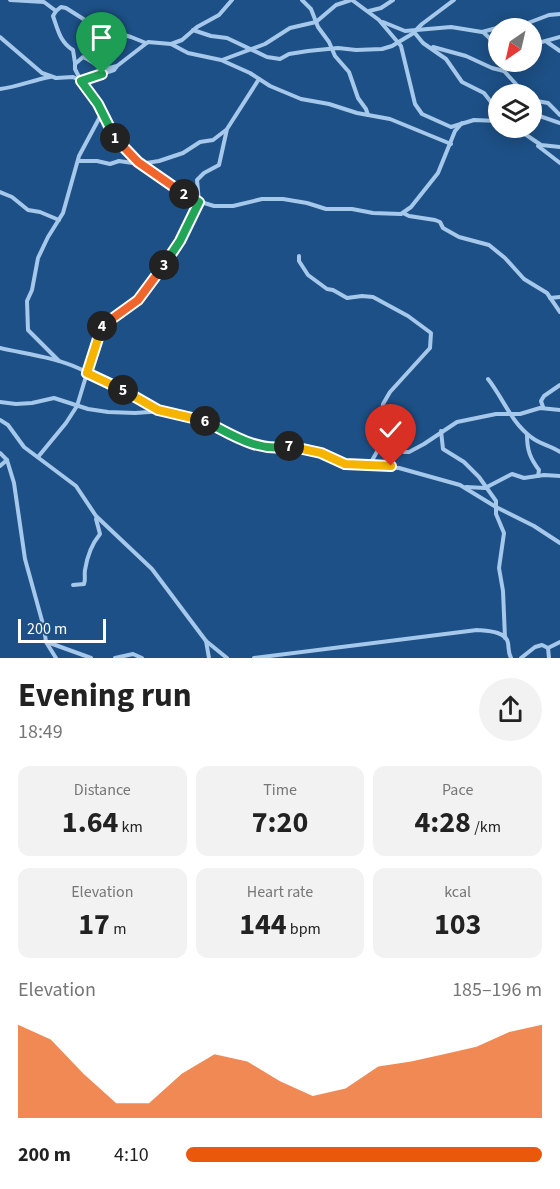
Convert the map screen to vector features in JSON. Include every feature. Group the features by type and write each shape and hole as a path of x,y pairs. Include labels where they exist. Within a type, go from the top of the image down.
{"street":[{"path":"10,0 44,2 56,11"},
{"path":"171,44 182,40 193,30 219,15 232,0"},
{"path":"302,0 311,9 338,59 350,72 358,98 368,115"},
{"path":"221,60 251,50 290,28 316,22 336,5 351,0 369,11 398,41 405,54 419,112 425,117 449,126 474,120 488,121"},
{"path":"369,11 393,0"},
{"path":"193,30 227,38 267,57 280,59 289,54 332,48 382,49 392,46 415,31 454,0"},
{"path":"146,44 96,27 66,8 61,7 53,16 65,43 73,50 75,69 81,81 103,112 118,141 140,164 188,198 199,202 227,206 278,198 326,209 360,210 375,214 397,215 403,213 438,173 455,131 462,123"},
{"path":"379,20 400,30 415,31 451,27 482,32 560,14"},
{"path":"415,31 426,46 446,59 462,82 484,93 488,98"},
{"path":"482,32 488,37"},
{"path":"0,37 35,67 51,77"},
{"path":"542,43 560,37"},
{"path":"0,89 51,77 73,77 81,81 114,70 146,44 157,41 171,44 188,53 221,60 301,99 390,119 451,144"},
{"path":"547,42 560,51"},
{"path":"0,44 7,44"},
{"path":"426,46 466,56 504,71 516,84"},
{"path":"75,64 83,57 102,69 117,66"},
{"path":"78,161 110,164 119,161 140,164 164,160 200,142 213,140 227,129 259,80"},
{"path":"542,103 548,104 560,115"},
{"path":"59,361 28,330 27,301 32,290 38,258 63,213 78,161 86,141 103,112"},
{"path":"542,117 560,123"},
{"path":"38,457 66,423 77,405 101,327 142,296 175,250 199,202 197,180 204,172 219,165 227,129"},
{"path":"529,138 542,151 560,163"},
{"path":"535,143 545,147 560,147"},
{"path":"0,192 12,197 28,210 59,220"},
{"path":"403,213 435,220 440,222 443,228 459,237 489,245 505,258 524,279 542,289 560,312"},
{"path":"299,256 299,261 308,275 327,289 347,298 373,297 408,316 430,333 430,348 390,392 383,404 378,450 370,465"},
{"path":"550,298 560,297"},
{"path":"0,348 59,361 124,391 158,410 206,421 244,442 279,448 290,446 321,453 345,464 399,468 464,487 560,543"},
{"path":"488,379 510,414 527,435 559,450"},
{"path":"543,408 541,401 544,396 560,385"},
{"path":"0,402 32,403 54,398 117,413 158,410"},
{"path":"405,452 424,444 457,422 471,421 485,415 510,414 543,408 560,410"},
{"path":"0,420 8,425 24,447 76,486 96,516 152,569 206,641 227,658"},
{"path":"441,431 443,449 464,462 487,487 496,501 496,514 504,533 499,568 503,591 505,638"},
{"path":"527,435 530,460 539,470 538,476"},
{"path":"0,453 8,460 20,515 25,559 46,642 56,658"},
{"path":"0,466 8,460"},
{"path":"464,487 487,487 507,476 515,475 524,478 560,476"},
{"path":"73,585 84,584 86,580 85,570 90,549 100,534 96,519"},
{"path":"254,658 477,630 495,632 505,638 508,641 508,652 511,658"},
{"path":"206,641 209,658"},
{"path":"46,642 91,658"},
{"path":"548,648 560,642"},
{"path":"521,658 538,645 548,648"},
{"path":"548,648 549,658"},
{"path":"115,658 133,654 142,658"}],"route":[{"path":"102,74 81,81 98,104 118,141 135,160 188,198 199,202 175,250 142,296 101,327 87,373 158,410 180,417 206,421 244,442 279,448 290,446 321,453 345,464 391,466"}]}
